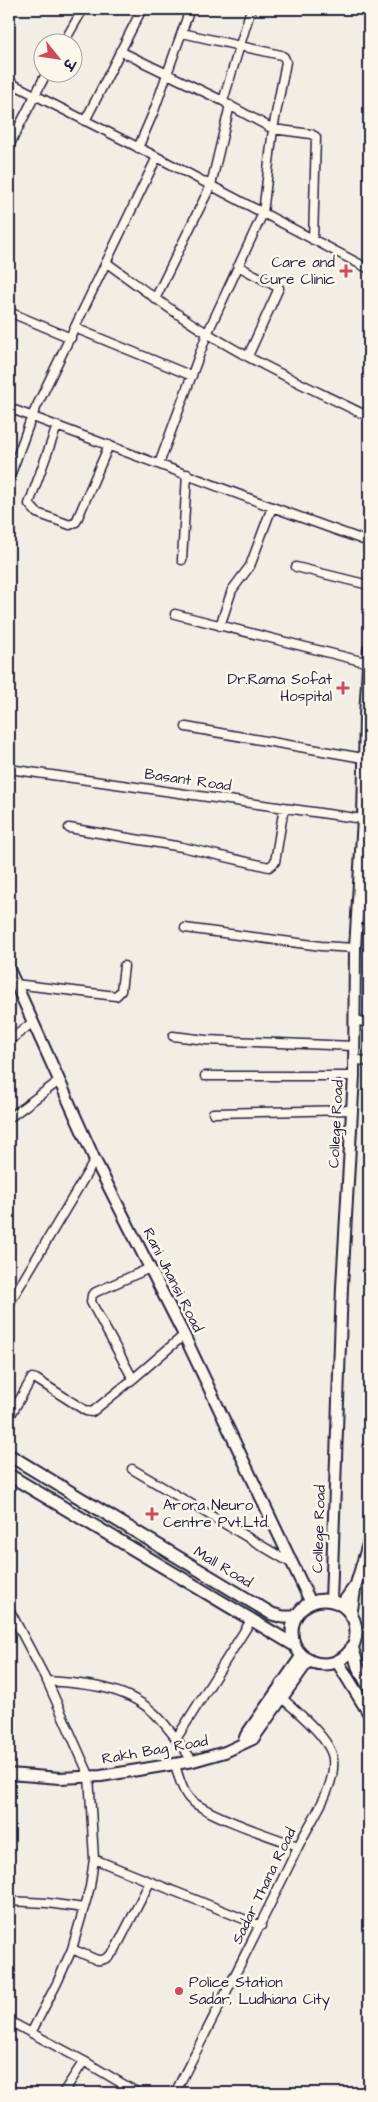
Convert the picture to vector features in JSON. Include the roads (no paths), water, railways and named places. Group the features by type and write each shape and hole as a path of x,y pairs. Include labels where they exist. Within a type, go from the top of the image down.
{"main road":[{"name":"Mall Road","path":"9,1455 272,1614 283,1617 296,1617"},
{"name":"Mall Road","path":"9,1474 294,1645"},
{"path":"321,1600 336,1603 351,1616 355,1630 352,1646 337,1661 327,1664 306,1658 294,1645 292,1635 296,1617 302,1608 311,1603 321,1600"},
{"path":"352,1646 358,1667 368,1684"},
{"path":"337,1661 369,1713"}],"street":[{"path":"69,32 82,9"},
{"path":"85,120 142,9"},
{"path":"138,148 190,9"},
{"path":"155,299 211,185 226,103 251,9"},
{"path":"158,464 207,334 263,213 273,129 286,62 284,57 182,33"},
{"path":"120,52 226,103 273,129 311,134 317,139 313,240"},
{"path":"9,82 211,185 369,269"},
{"path":"9,146 42,82"},
{"path":"9,479 32,416 157,157"},
{"path":"107,263 155,299 207,334 369,416"},
{"path":"238,266 279,288 248,356"},
{"path":"9,312 71,338"},
{"path":"75,328 192,376"},
{"path":"9,408 369,542"},
{"path":"57,426 29,504 38,513 70,526 76,522 109,445"},
{"path":"182,560 187,474"},
{"path":"220,626 232,590 250,566 272,507"},
{"path":"296,567 369,585"},
{"path":"175,614 368,663"},
{"name":"College Road","path":"336,1603 342,1287 354,1076 356,948 364,898 363,819 366,792 363,758 367,716 369,649"},
{"path":"186,727 363,758"},
{"name":"Basant Road","path":"9,769 363,819"},
{"path":"69,828 182,847 269,866 275,862 284,807"},
{"path":"185,928 321,946 356,948"},
{"path":"15,984 116,996 122,990 124,966"},
{"name":"Rani Jhansi Road","path":"9,969 95,1160 184,1335 311,1603"},
{"path":"355,1020 369,1023"},
{"path":"9,1041 33,1022"},
{"path":"173,1036 206,1040 354,1046"},
{"path":"354,1059 369,1062"},
{"path":"206,1076 354,1076"},
{"path":"9,1118 58,1081"},
{"path":"213,1113 352,1110"},
{"path":"9,1304 95,1160"},
{"path":"133,1379 91,1299 96,1292 150,1268"},
{"path":"9,1418 32,1378 86,1411 92,1412 184,1335"},
{"path":"132,1469 291,1563"},
{"path":"351,1616 356,1584 369,1541"},
{"path":"336,1603 356,1584"},
{"path":"9,1609 47,1681 88,1775 94,1859 84,1908 72,1949 31,2033"},
{"path":"176,1739 252,1619"},
{"path":"244,1743 246,1735 306,1658"},
{"name":"Rakh Bag Road","path":"9,1774 60,1778 88,1775 101,1776 193,1761 225,1752 254,1739 283,1698 306,1658"},
{"path":"47,1681 89,1684 122,1692 148,1708 160,1719 193,1761"},
{"name":"Sadar Thana Road","path":"175,2093 261,1926 298,1846 331,1784 334,1772 333,1757 323,1739 283,1698"},
{"path":"175,1764 184,1791 195,1804 254,1831 298,1846"},
{"path":"94,1859 261,1926"},
{"path":"72,1949 97,1960 110,1956 115,1950 150,1882"},
{"path":"9,1901 47,1903 84,1908"},
{"path":"9,2021 84,2061 138,2093"},
{"path":"63,2093 84,2061"}],"place":[{"name":"Care and Cure Clinic","path":"346,271"},
{"name":"Dr.Rama Sofat Hospital","path":"343,688"},
{"name":"Arora Neuro Centre Pvt.Ltd.","path":"152,1514"},
{"name":"Police Station Sadar, Ludhiana City","path":"179,1991"}]}
